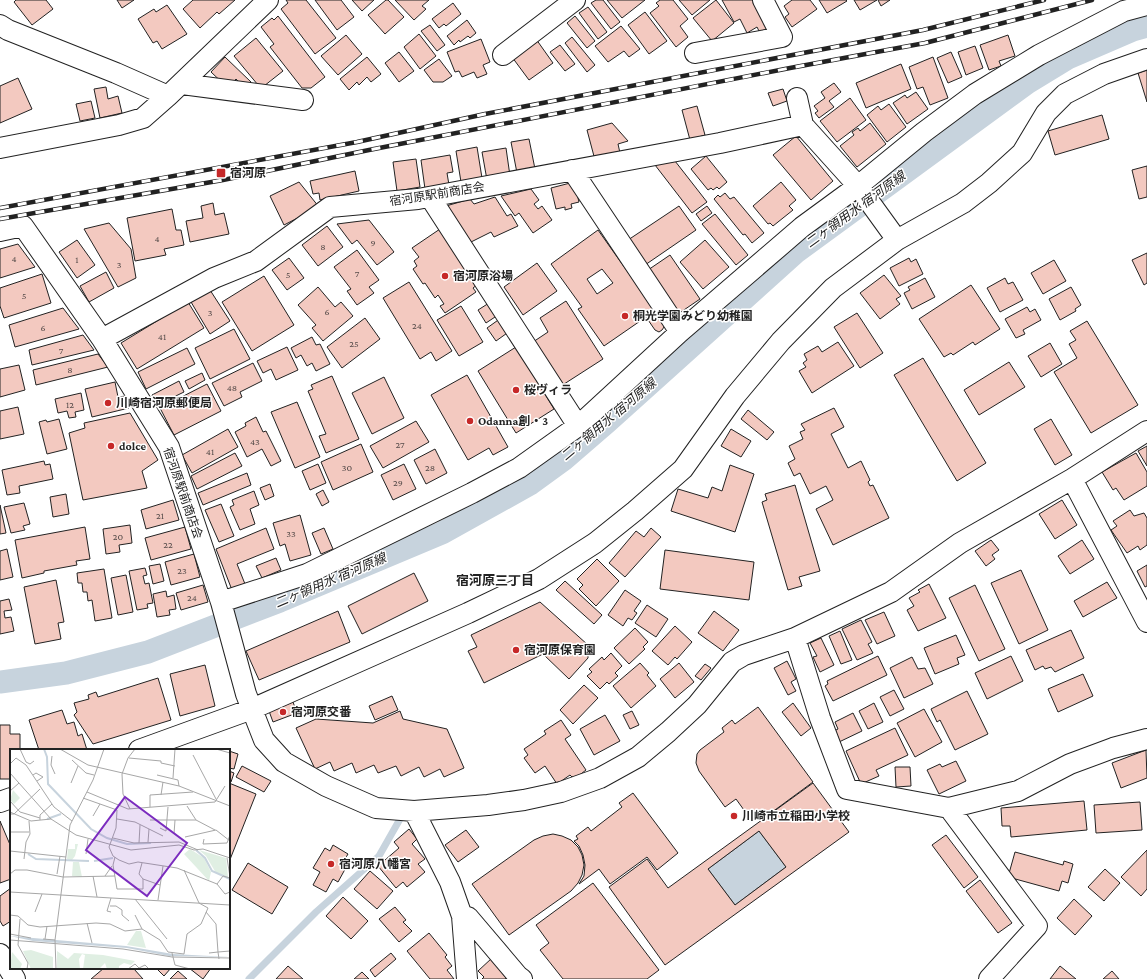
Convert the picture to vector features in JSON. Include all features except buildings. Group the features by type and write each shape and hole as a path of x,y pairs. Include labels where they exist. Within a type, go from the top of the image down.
{"street":[{"path":"0,148 119,125 143,118 175,90 268,0"},
{"path":"503,55 575,0"},
{"path":"695,53 782,37 763,0"},
{"path":"222,608 307,574 458,500 519,468 578,426 680,332 802,227 860,188 924,132 975,94 1039,55 1124,12 1147,5"},
{"path":"0,25 8,30 116,73 175,90 303,100"},
{"path":"142,749 252,709 468,613 539,579 595,543 635,511 682,469 735,396 781,341 833,288 892,233 963,203 989,183 1022,154 1046,113 1065,94 1104,74 1147,59"},
{"path":"797,98 803,125 860,188 892,233"},
{"name":"宿河原駅前商店会","path":"102,339 214,278 256,261 330,207 418,199 720,143 803,125"},
{"path":"572,170 680,332"},
{"path":"430,196 578,426"},
{"name":"宿河原駅前商店会","path":"0,231 23,226 102,339 169,447 222,608 252,709 264,740 284,762 326,786 376,808 414,811 488,805 524,800 561,792 600,778 638,757 668,732 697,705 732,662 744,655 795,638 891,592 960,543 1072,479 1147,431"},
{"path":"1072,479 1147,622"},
{"path":"795,638 820,718 847,789 949,808 1018,791 1070,764 1113,748 1147,739"},
{"path":"0,802 10,798"},
{"path":"949,808 1037,926 989,979"},
{"path":"414,811 450,882 462,916 467,979"},
{"path":"462,916 468,917 489,944 522,979"},
{"path":"0,954 15,979"}],"shaded area":[{"path":"759,831 786,867 735,905 708,869"}],"waterway":[{"name":"二ヶ領用水 宿河原線","path":"0,682 66,673 148,652 280,601 442,533 530,484 563,460 607,422 796,252 1027,83 1068,58 1133,30 1147,26"},
{"path":"249,979 316,912 379,856 400,819"}],"railway":[{"path":"0,208 357,142 485,114 923,30 1044,0"},
{"path":"0,219 223,180 369,150 925,43 1092,0"}],"place":[{"name":"宿河原","path":"221,173"},
{"name":"宿河原浴場","path":"445,276"},
{"name":"桐光学園みどり幼稚園","path":"625,316"},
{"name":"桜ヴィラ","path":"516,390"},
{"name":"川崎宿河原郵便局","path":"108,403"},
{"name":"Odanna創・3","path":"470,421"},
{"name":"dolce","path":"111,446"},
{"name":"宿河原保育園","path":"516,650"},
{"name":"宿河原交番","path":"283,712"},
{"name":"川崎市立稲田小学校","path":"734,816"},
{"name":"宿河原八幡宮","path":"331,864"}],"district":[{"name":"宿河原三丁目","path":"495,580"}]}
